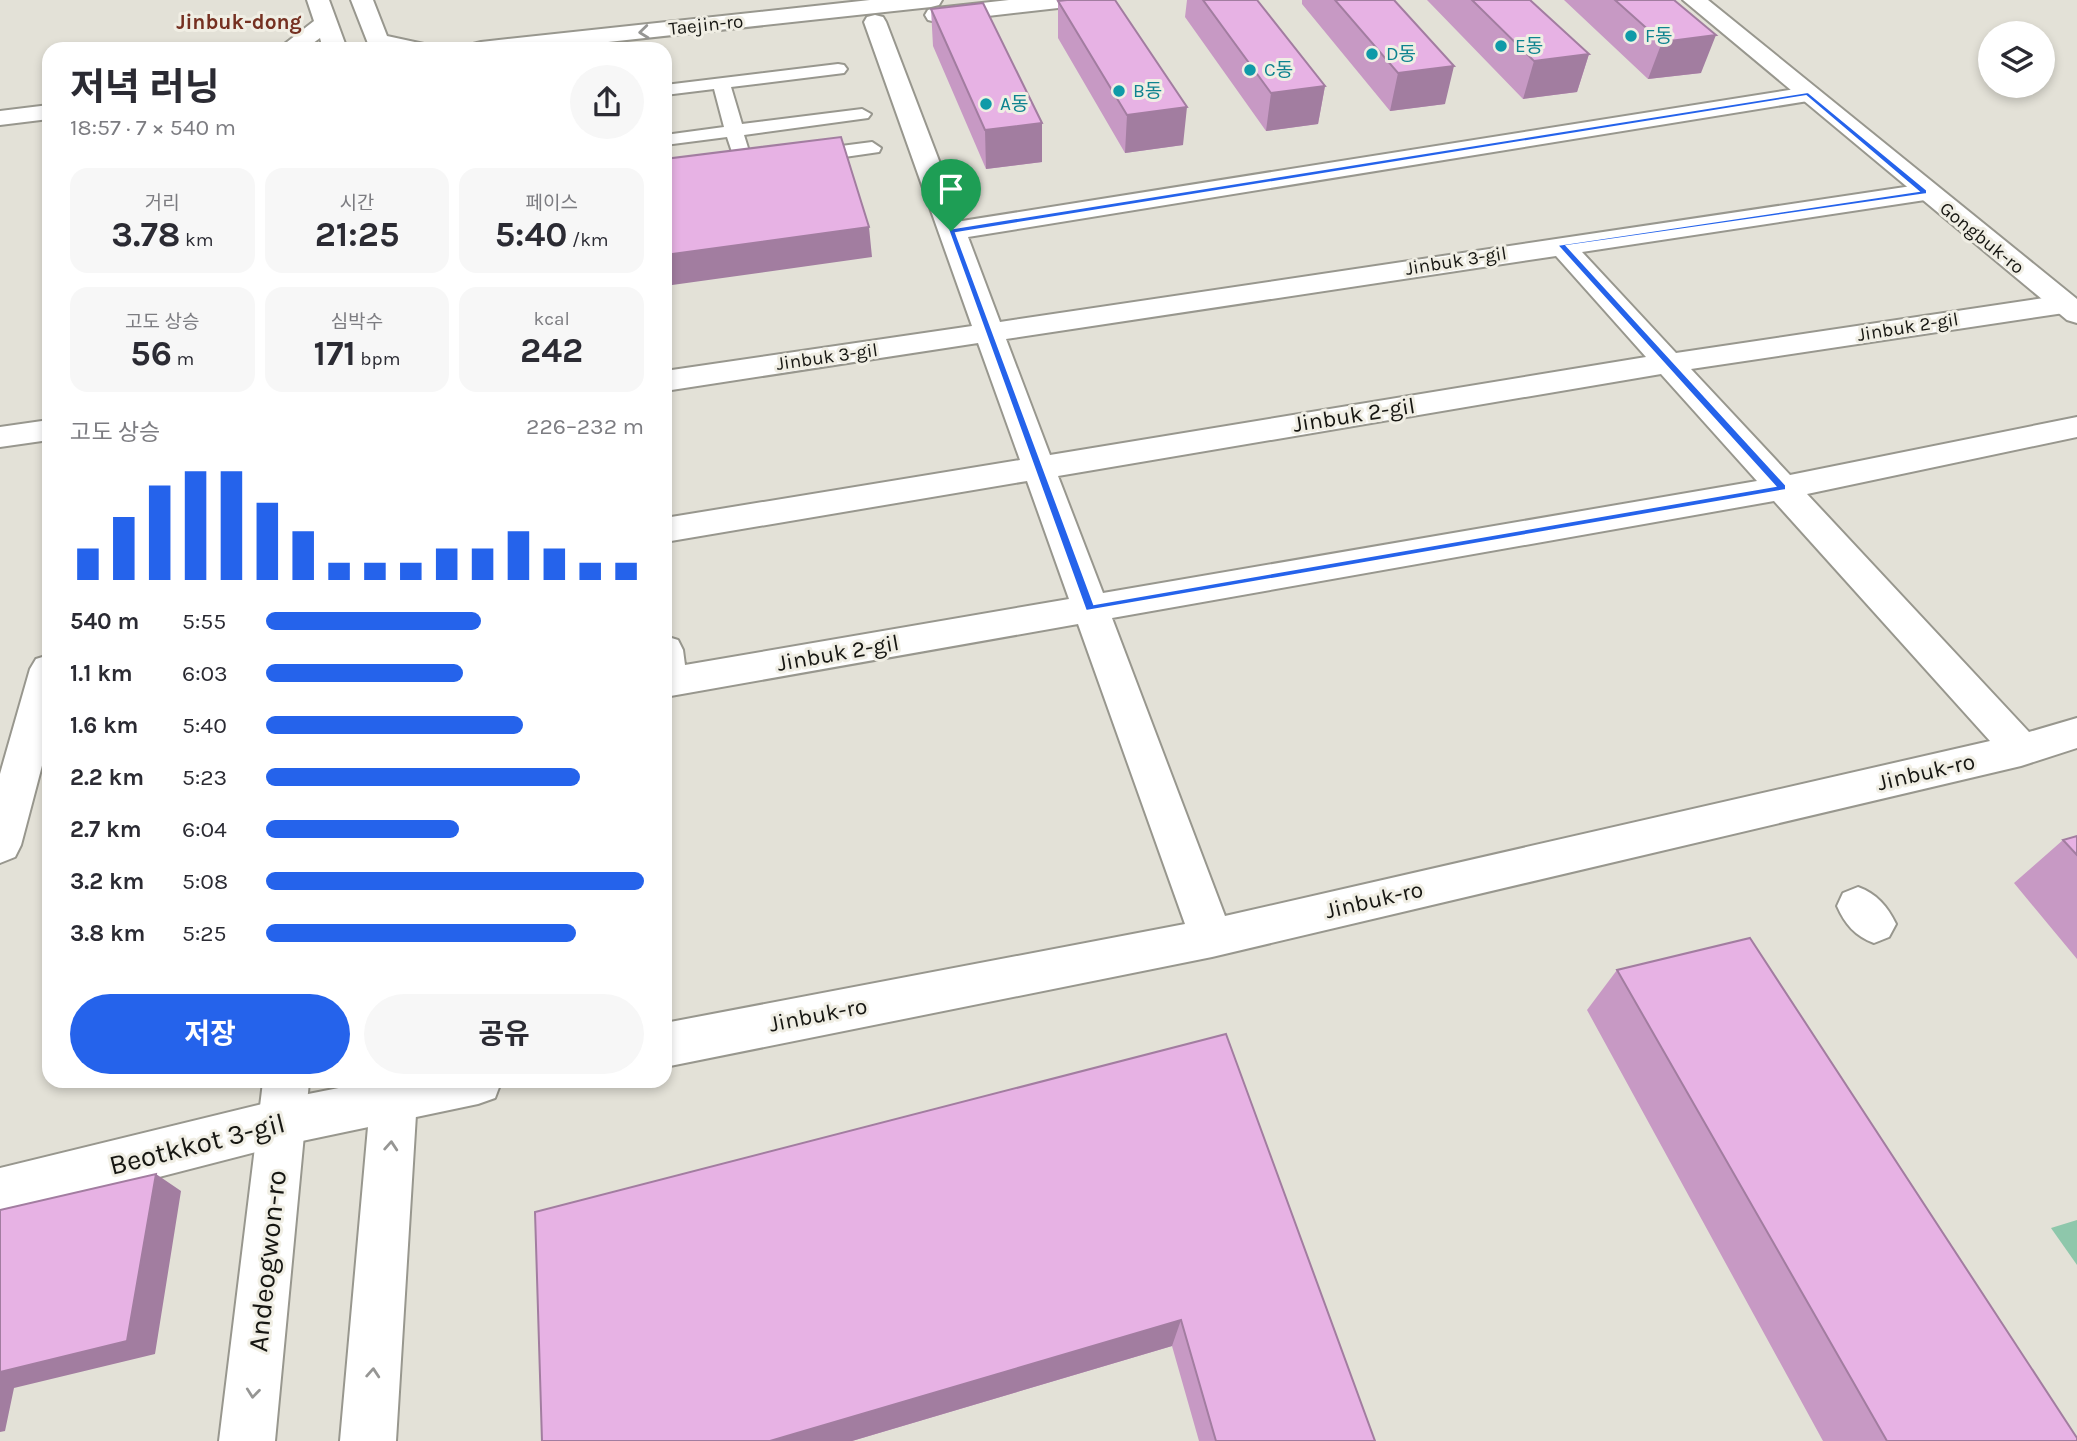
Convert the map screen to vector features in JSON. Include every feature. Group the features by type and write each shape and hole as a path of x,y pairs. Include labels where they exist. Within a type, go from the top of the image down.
{"street":[{"path":"318,0 332,42"},
{"path":"362,0 377,41 382,42"},
{"name":"Taejin-ro","path":"545,42 931,0"},
{"name":"Taejin-ro","path":"672,45 1066,0"},
{"name":"Gongbuk-ro","path":"1694,0 2071,309"},
{"path":"875,22 1212,938"},
{"path":"299,42 325,23"},
{"path":"951,231 1808,94"},
{"path":"0,118 42,113"},
{"name":"Jinbuk 3-gil","path":"672,380 1925,192"},
{"path":"1561,245 2021,750"},
{"name":"Jinbuk 2-gil","path":"672,529 1669,363 2071,309"},
{"name":"Jinbuk 2-gil","path":"672,671 1090,609 1782,488 2077,427"},
{"path":"0,437 42,431"},
{"path":"0,845 42,694"},
{"name":"Jinbuk-ro","path":"672,1044 1212,938 2021,750 2077,733"},
{"path":"368,1441 395,1090 416,1088"},
{"name":"Beotkkot 3-gil","path":"0,1193 285,1102 395,1090"},
{"name":"Andeogwon-ro","path":"247,1441 285,1102"}],"lane":[{"path":"672,89 838,69"},
{"path":"721,83 743,164"},
{"path":"672,139 862,114"},
{"path":"795,158 872,148"}],"green space":[{"path":"2077,1220 2077,1265 2051,1228"}],"building":[{"path":"1115,0 1187,107 1127,115 1058,1"},
{"path":"1203,0 1257,0 1325,86 1271,93"},
{"path":"1335,0 1394,0 1454,66 1398,73"},
{"path":"1472,0 1530,0 1589,54 1534,61"},
{"path":"1615,0 1674,0 1716,35 1662,42"},
{"path":"983,3 1042,123 985,130 931,9"},
{"path":"841,137 869,227 672,254 672,158"},
{"path":"2077,836 2077,855 2063,840"},
{"path":"1750,938 2077,1441 1887,1441 1617,970"},
{"path":"1226,1034 1375,1441 1216,1441 1181,1320 770,1441 542,1441 535,1212"},
{"path":"156,1174 127,1341 0,1372 0,1210"}],"place":[{"name":"F동","path":"1631,36"},
{"name":"E동","path":"1501,46"},
{"name":"D동","path":"1372,54"},
{"name":"C동","path":"1250,70"},
{"name":"B동","path":"1119,91"},
{"name":"A동","path":"986,104"}],"district":[{"name":"Jinbuk-dong","path":"239,22"}],"route":[{"path":"1808,94 1925,192 1561,245 1782,488 1090,609 951,231 1808,94"}]}
